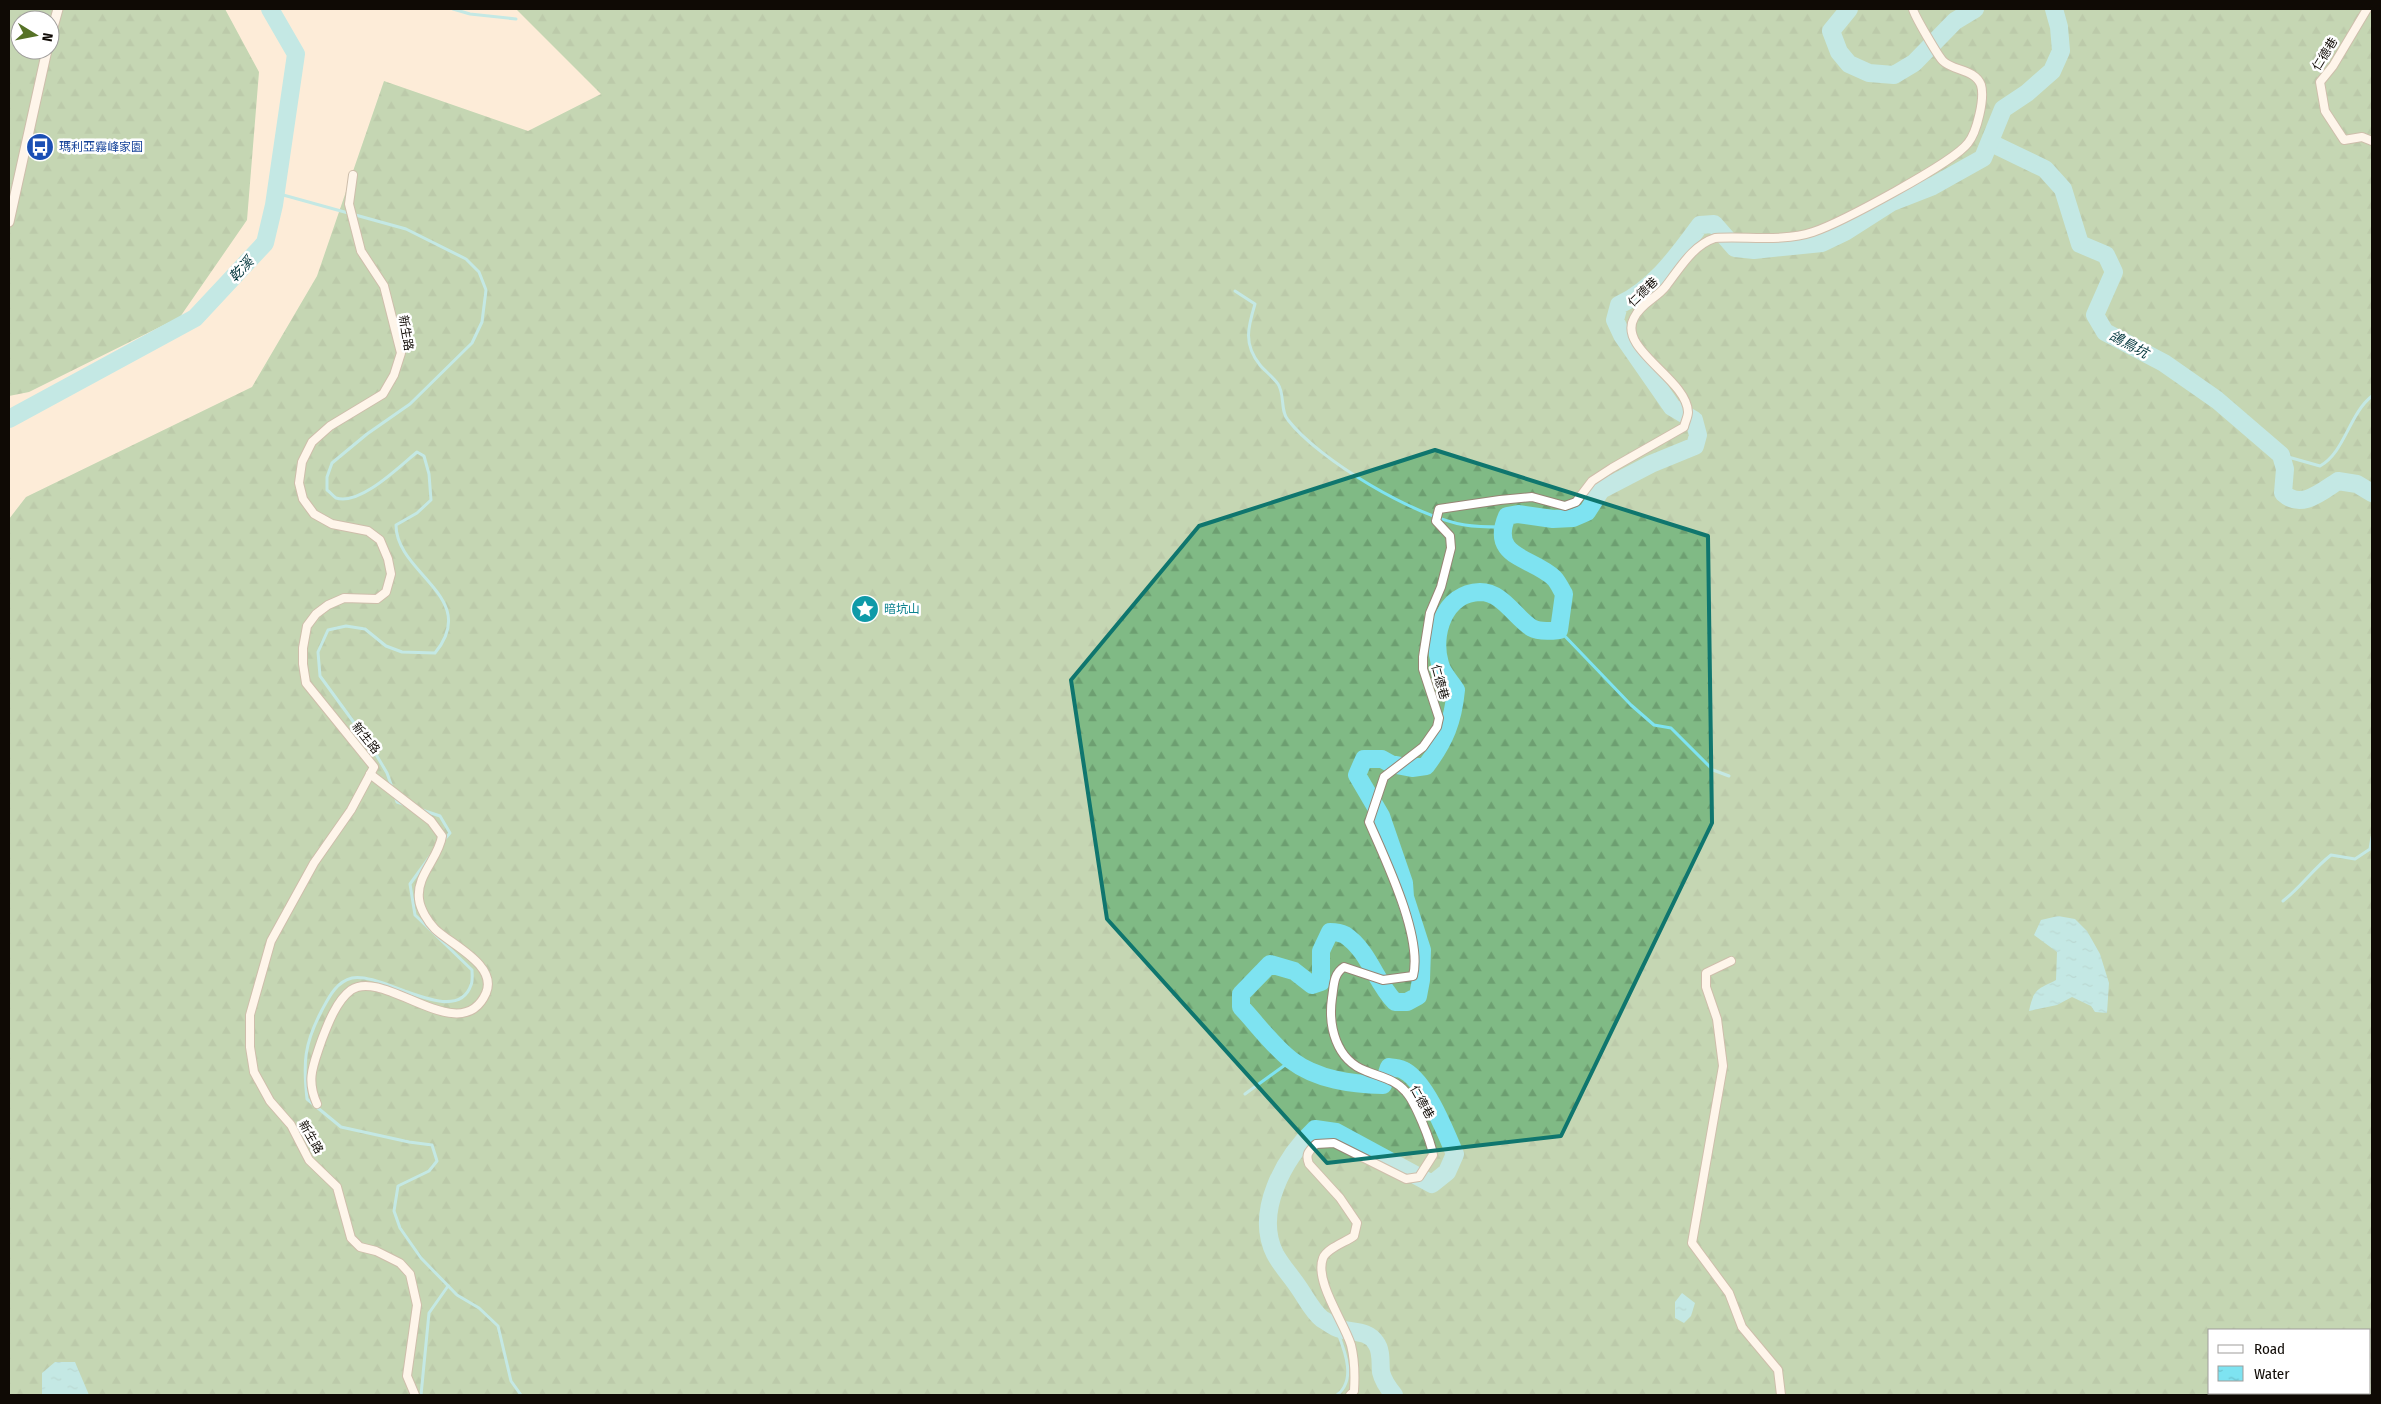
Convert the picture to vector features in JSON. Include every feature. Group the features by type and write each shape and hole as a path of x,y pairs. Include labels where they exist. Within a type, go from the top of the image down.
{"street":[{"name":"仁德巷","path":"1350,1395 1354,1391 1356,1365 1348,1337 1323,1279 1322,1266 1323,1257 1328,1252 1354,1236 1357,1222 1340,1198 1309,1164 1307,1158 1308,1151 1316,1144 1334,1143 1406,1180 1419,1177 1433,1155 1432,1145 1407,1092 1394,1081 1363,1070 1339,1051 1330,1015 1336,975 1344,967 1380,980 1412,976 1415,968 1411,932 1391,872 1369,822 1384,777 1423,747 1437,727 1439,718 1424,669 1423,657 1430,614 1441,587 1445,566 1452,548 1450,536 1436,521 1439,509 1532,497 1565,506 1576,502 1592,481 1684,427 1688,414 1681,393 1635,342 1630,329 1634,318 1644,304 1663,290 1695,250 1715,238 1790,237 1814,232 1846,217 1939,165 1968,144 1976,127 1982,102 1981,85 1974,76 1943,62 1913,9"},
{"name":"仁德巷","path":"2367,9 2333,66 2320,82 2325,111 2344,140 2362,137 2372,141"},
{"path":"9,222 45,60"},
{"name":"新生路","path":"353,175 349,206 361,251 384,286 401,353 394,375 383,394 330,426 312,442 302,462 299,483 303,499 314,514 332,524 368,531 380,540 388,559 390,574 386,592 377,599 344,598 328,605 316,614 307,626 303,648 303,664 306,683 374,767 351,810 314,863 271,941 250,1015 250,1047 254,1072 270,1102 291,1125 309,1160 337,1188 351,1238 360,1247 376,1251 400,1263 410,1274 417,1305 407,1376 415,1395"},
{"path":"317,1104 310,1089 312,1067 328,1024 341,1002 352,990 365,986 377,988 442,1011 460,1014 472,1010 486,993 487,983 483,969 464,950 435,929 422,910 418,898 422,876 442,840 431,821 370,774"},
{"path":"1731,961 1706,973 1706,988 1717,1019 1723,1066 1692,1243 1729,1293 1742,1327 1778,1370 1781,1395"}],"highlighted area":[{"path":"1435,450 1708,536 1712,823 1561,1136 1327,1163 1107,919 1071,680 1199,526"}],"green space":[{"path":"9,9 225,9 259,72 247,220 180,317 29,392 9,396"},
{"path":"516,9 2372,9 2372,1395 9,1395 9,519 26,497 252,387 317,276 384,81 528,131 601,94"}],"water":[{"path":"2058,916 2075,919 2087,931 2100,954 2109,983 2107,1013 2095,1012 2091,1006 2072,997 2057,1005 2029,1011 2037,991 2056,980 2057,952 2034,935 2041,920"},
{"path":"1682,1293 1695,1303 1691,1316 1684,1323 1675,1318 1675,1302"},
{"path":"55,1362 75,1362 89,1395 42,1395 42,1373"}],"waterway":[{"name":"乾溪","path":"9,419 195,318 265,243 274,205 296,54 270,9"},
{"path":"453,9 470,14 516,19"},
{"name":"鴿鳥坑","path":"1849,9 1831,31 1839,52 1849,64 1869,73 1894,75 1914,63 1955,21 1975,9"},
{"path":"1394,1395 1386,1385 1382,1375 1379,1350 1372,1338 1362,1333 1340,1329 1318,1316 1277,1258 1269,1238 1270,1204 1283,1170 1315,1129 1336,1132 1432,1184 1447,1172 1455,1154 1428,1097 1421,1086 1405,1071 1389,1067 1383,1085 1335,1080 1301,1067 1271,1042 1241,1007 1241,994 1270,964 1294,971 1312,985 1321,982 1321,951 1330,932 1343,934 1353,942 1395,1002 1407,1002 1418,996 1421,980 1422,950 1405,897 1404,883 1381,816 1357,775 1364,759 1382,759 1391,764 1412,768 1426,766 1438,748 1450,721 1456,690 1441,667 1437,641 1443,617 1457,600 1468,594 1488,593 1502,601 1532,628 1542,631 1559,630 1564,594 1554,578 1508,549 1504,540 1503,530 1507,516 1518,514 1553,519 1573,518 1587,512 1601,490 1651,464 1695,446 1698,435 1694,420 1672,407 1622,335 1615,320 1619,305 1644,290 1674,259 1700,225 1714,224 1735,248 1754,250 1822,243 1845,232 1892,202 1933,186 1983,158 2003,109 2027,93 2052,71 2061,51 2059,27 2054,9"},
{"name":"鴿鳥坑","path":"1991,143 2045,169 2063,189 2080,244 2106,255 2114,272 2095,315 2105,332 2164,363 2217,400 2281,455 2285,469 2283,493 2290,498 2297,500 2311,498 2338,481 2357,484 2372,493"},
{"path":"276,193 406,229 466,259 479,272 486,290 482,322 472,343 410,404 367,434 332,463 327,477 327,490 336,498 346,499 368,491 417,452 424,456 429,474 431,500 417,513 396,525 400,542 409,558 433,586 443,601 448,616 447,633 435,653 402,652 386,646 365,629 346,626 328,630 318,652 320,676 371,746 387,773 393,790"},
{"path":"1235,291 1255,304 1248,335 1251,350 1260,365 1278,384 1286,416 1302,436 1344,469 1395,499 1421,511 1444,520 1465,525 1502,527"},
{"path":"2281,455 2320,466 2335,452 2358,413 2372,396"},
{"path":"1559,630 1631,705 1654,725 1671,728 1713,770 1729,776"},
{"path":"395,796 397,802 406,805"},
{"path":"422,810 440,816 450,833 443,841"},
{"path":"2283,901 2331,855 2355,859 2370,849 2372,837"},
{"path":"434,851 410,884 415,915 472,970 471,985 463,997 450,1001 434,1000 365,978 352,978 337,986 316,1022 308,1044 305,1064 307,1099 341,1127 409,1142 432,1145 437,1161 429,1171 398,1186 394,1211 400,1228 421,1258 457,1295 479,1308 498,1326 511,1381 521,1395"},
{"path":"1245,1094 1292,1060"},
{"path":"421,1395 429,1313 448,1286"},
{"path":"1336,1328 1345,1353 1348,1372 1347,1380 1337,1395"}],"place":[{"name":"瑪利亞霧峰家園","path":"40,147"},
{"name":"暗坑山","path":"865,609"}]}
